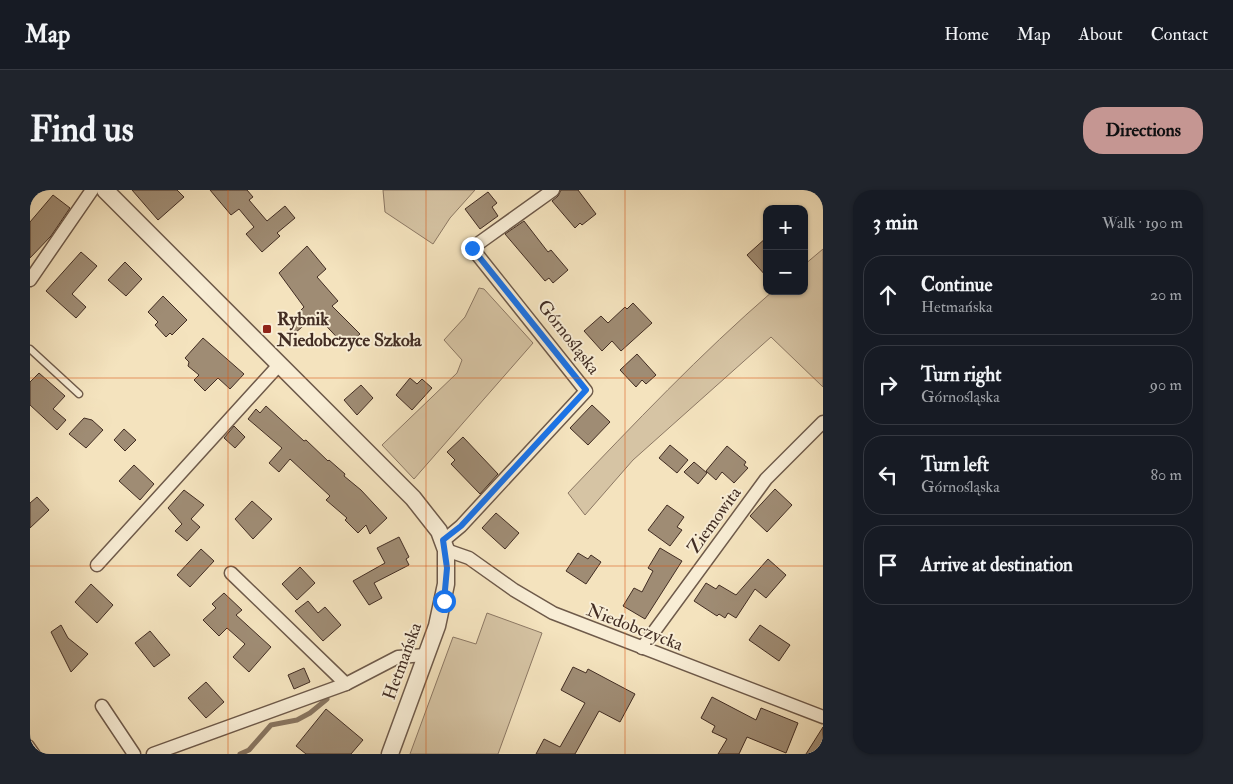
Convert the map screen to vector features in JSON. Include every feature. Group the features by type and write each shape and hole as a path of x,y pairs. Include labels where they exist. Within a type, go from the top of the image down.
{"street":[{"path":"30,280 92,190"},
{"path":"105,190 278,366 425,510 444,545"},
{"name":"Górnośląska","path":"444,545 586,390 472,248 553,190"},
{"path":"97,565 278,366"},
{"name":"Ziemowita","path":"642,648 766,478 823,422"},
{"name":"Niedobczycka","path":"444,545 469,558 514,590 553,613 823,718"},
{"name":"Hetmańska","path":"390,754 444,601 447,568 444,545"},
{"path":"231,573 346,684"},
{"path":"153,754 346,684 398,657 426,655"},
{"path":"102,706 134,754"}],"lane":[{"path":"30,349 78,394"},
{"path":"30,744 37,754"}],"shaded area":[{"path":"383,190 475,190 450,218 433,244 385,212"},
{"path":"823,249 823,387 771,337 633,460 585,515 568,493 693,364 768,295 808,295 808,262"},
{"path":"479,288 484,289 533,343 414,479 382,445 457,373 462,360 444,340 465,317"},
{"path":"487,613 542,633 498,754 410,754 453,637 476,644"}],"building":[{"path":"132,190 177,190 184,197 158,220"},
{"path":"210,190 247,190 253,197 249,200 267,221 285,206 295,218 277,233 280,236 262,252 246,234 254,227 239,209 231,215"},
{"path":"561,190 578,190 596,214 575,228 552,201"},
{"path":"488,192 497,203 492,207 498,216 480,229 465,209"},
{"path":"53,195 70,208 51,236 30,258 30,222"},
{"path":"524,221 548,252 551,250 568,270 553,283 549,278 545,281 505,234"},
{"path":"763,241 763,273 747,255"},
{"path":"307,246 326,269 317,277 338,301 332,306 360,334 346,347 316,315 295,333 287,324 304,307 279,273"},
{"path":"81,252 97,266 72,294 86,307 76,318 46,291"},
{"path":"125,262 142,279 126,296 108,280"},
{"path":"163,296 187,320 172,335 170,333 166,337 155,325 158,322 148,312"},
{"path":"633,303 652,323 621,351 612,341 602,351 584,331 601,316 608,323 625,307 627,309"},
{"path":"203,338 244,374 230,389 218,378 205,391 194,380 199,375 188,366 189,362 185,358"},
{"path":"637,354 656,375 646,384 642,380 636,387 620,370"},
{"path":"39,373 65,396 53,409 66,420 57,430 30,405 30,382"},
{"path":"410,378 417,384 422,379 432,388 412,410 396,395"},
{"path":"361,385 373,398 357,415 344,400"},
{"path":"592,405 610,422 588,445 570,428"},
{"path":"266,406 304,441 306,440 345,474 344,476 361,490 387,518 370,534 366,525 358,533 345,520 347,518 326,500 330,496 290,459 279,472 269,463 282,448 248,419 256,409 260,413"},
{"path":"84,418 92,420 103,430 86,448 69,434"},
{"path":"234,426 245,437 235,448 224,438"},
{"path":"124,429 136,440 125,451 114,440"},
{"path":"463,437 498,474 480,494 451,464 455,460 447,452"},
{"path":"670,445 688,460 677,473 659,458"},
{"path":"727,446 746,462 744,465 748,468 734,483 722,472 716,480 706,471"},
{"path":"694,462 707,473 698,484 684,472"},
{"path":"134,465 154,484 140,500 119,481"},
{"path":"775,489 792,505 767,532 750,516"},
{"path":"184,490 204,505 191,519 200,527 187,541 175,531 182,524 168,508"},
{"path":"37,497 49,510 30,528 30,503"},
{"path":"252,501 272,519 253,539 235,519"},
{"path":"667,505 684,517 677,527 682,530 670,546 648,530"},
{"path":"496,513 519,533 505,549 482,528"},
{"path":"399,537 409,557 406,559 409,565 374,583 382,598 369,605 353,581 385,563 377,548"},
{"path":"660,548 682,561 645,619 623,606 634,588 642,592 653,571 648,568"},
{"path":"201,549 214,561 190,587 177,575"},
{"path":"578,553 588,559 591,555 601,562 586,584 566,571"},
{"path":"768,559 786,575 766,598 755,589 736,618 728,613 725,618 719,614 717,616 694,601 706,583 716,589 719,585 736,595"},
{"path":"300,567 315,583 297,600 282,584"},
{"path":"91,584 113,605 97,623 75,602"},
{"path":"224,593 242,610 236,615 271,647 249,672 233,657 245,644 227,628 219,636 203,620 216,608 212,604"},
{"path":"308,601 318,613 325,607 341,625 323,641 295,611"},
{"path":"61,625 68,638 88,654 71,672 51,632"},
{"path":"760,625 790,645 779,661 749,640"},
{"path":"150,631 170,655 154,667 135,643"},
{"path":"573,667 586,673 588,669 635,694 620,722 599,711 575,754 536,754 544,739 560,747 585,703 561,690"},
{"path":"304,668 310,682 294,689 288,675"},
{"path":"206,682 224,702 206,718 188,698"},
{"path":"712,697 756,720 761,708 798,723 786,753 747,737 739,754 718,754 727,739 712,732 715,726 701,718"},
{"path":"326,709 363,740 351,754 306,754 296,746"},
{"path":"823,727 823,754 806,754"}],"waterway":[{"path":"240,754 249,750 271,725 297,720 310,713 327,699"}],"place":[{"name":"Rybnik Niedobczyce Szkoła","path":"267,329"}],"route":[{"path":"444,601 447,568 446,550 443,540 461,526 586,390 472,248"}]}
